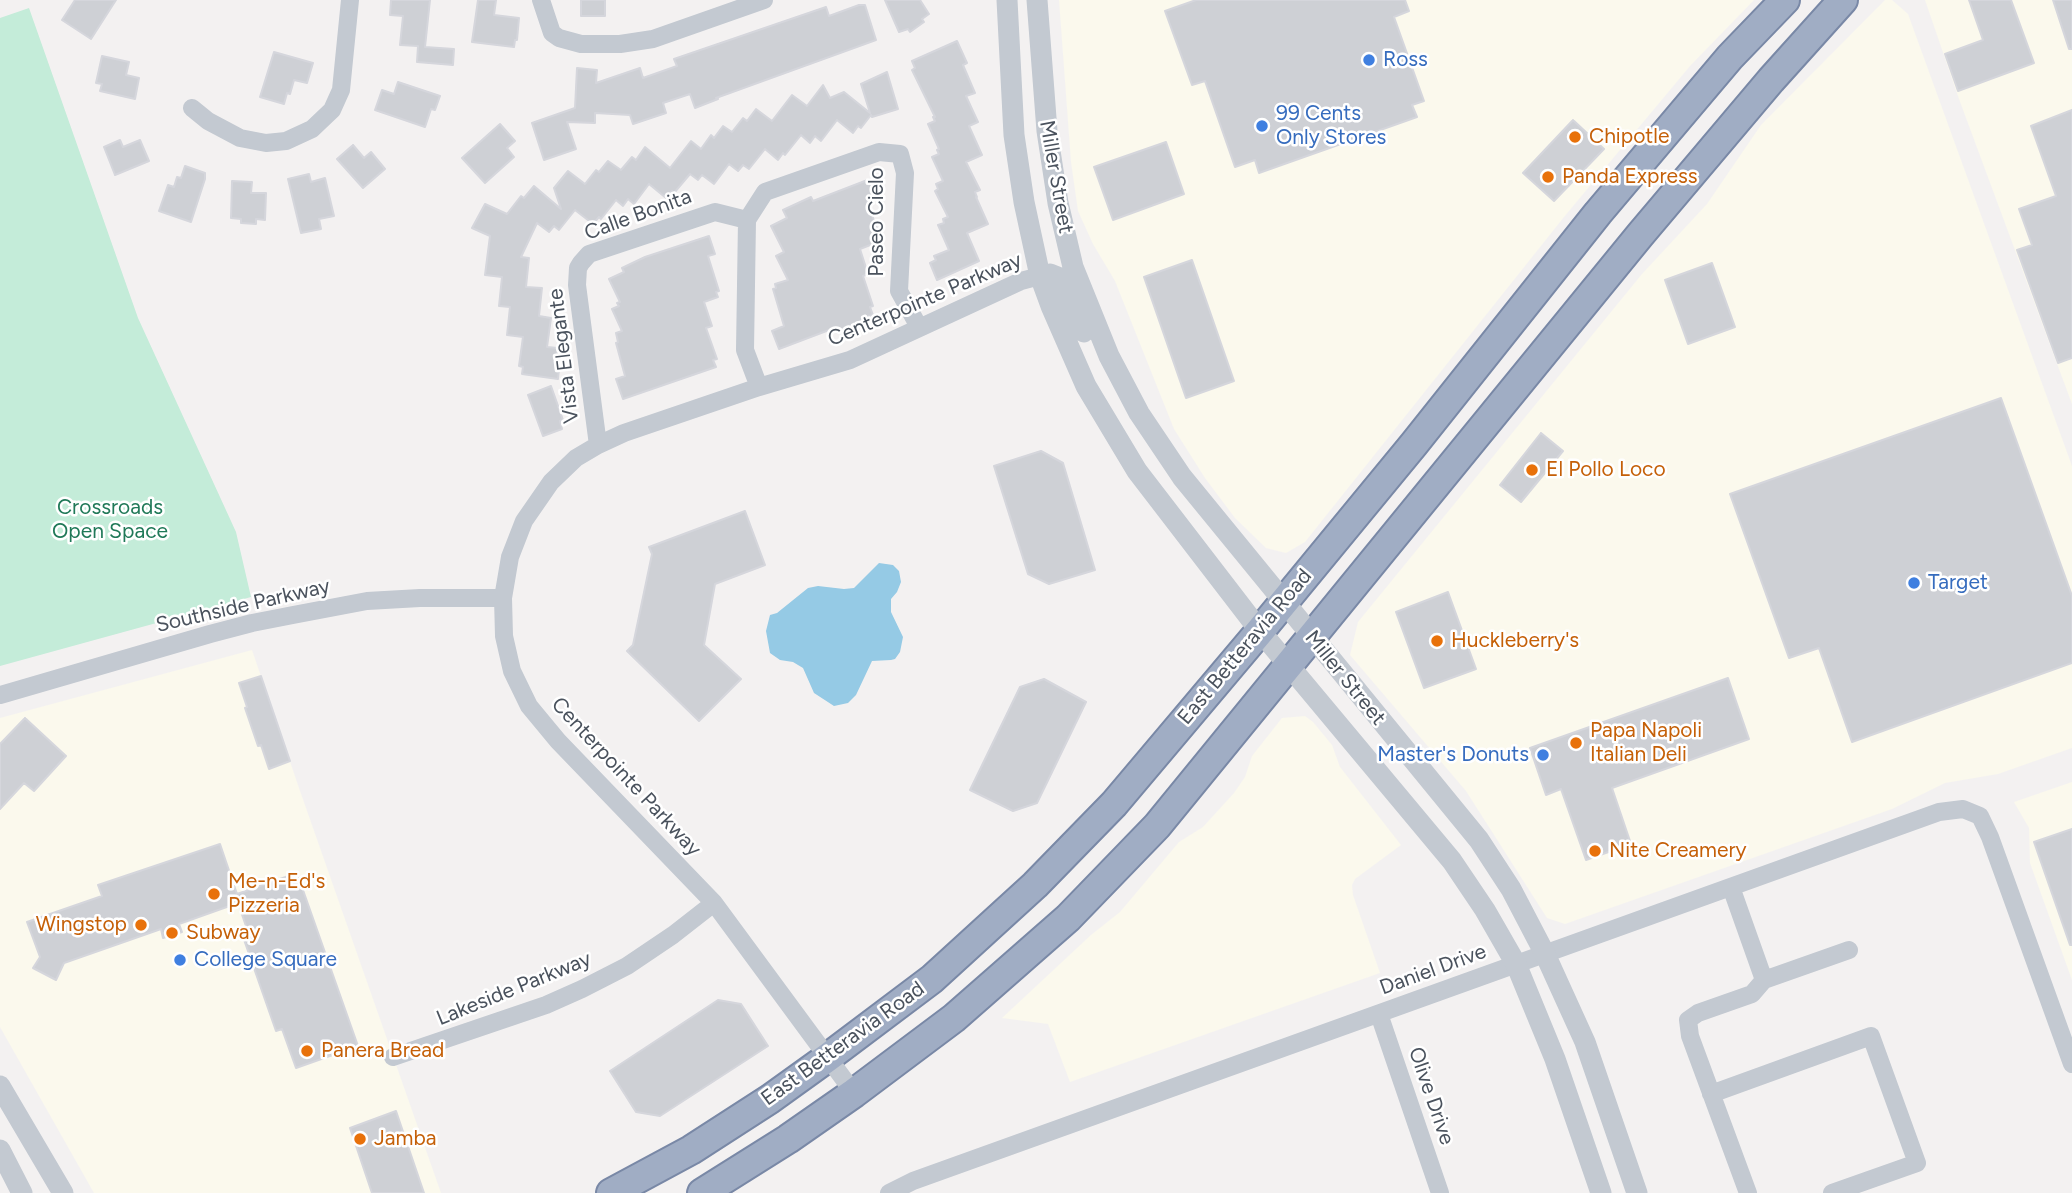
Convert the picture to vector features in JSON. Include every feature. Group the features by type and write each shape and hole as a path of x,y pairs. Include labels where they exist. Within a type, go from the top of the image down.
{"highway":[{"name":"East Betteravia Road","path":"611,1193 691,1150 827,1058 932,979 1035,885 1114,804 1260,631 1730,57 1785,0"},
{"path":"702,1193 788,1139 954,1018 1068,918 1157,826 1598,287 1771,80 1843,0"},
{"path":"1562,259 1598,287"}],"street":[{"path":"192,108 208,121 240,138 266,143 286,141 312,129 332,110 341,90 350,0"},
{"path":"541,0 552,33 559,38 581,44 620,44 653,39 764,0"},
{"name":"Miller Street","path":"1007,0 1014,135 1024,202 1040,276 1086,386 1137,471 1260,631 1452,861 1485,910 1516,964 1555,1059 1601,1193"},
{"name":"Miller Street","path":"1037,0 1046,131 1058,203 1073,267 1109,356 1139,414 1182,477 1479,840 1511,889 1545,954 1585,1042 1637,1193"},
{"name":"Paseo Cielo","path":"747,219 765,192 879,152 900,154 905,173 899,291 919,327"},
{"name":"Calle Bonita","path":"581,263 589,254 715,212 747,219"},
{"path":"747,219 745,350 759,387"},
{"name":"Vista Elegante","path":"581,263 577,285 598,445"},
{"path":"1040,276 1050,274 1060,278 1101,371 1118,395 1139,414"},
{"name":"Centerpointe Parkway","path":"854,1093 714,903 558,741 529,706 512,671 504,636 503,598 510,557 524,521 551,482 576,458 598,445 624,433 759,387 850,360 1021,281 1040,276"},
{"name":"Southside Parkway","path":"0,695 210,634 283,617 367,601 503,598"},
{"name":"Daniel Drive","path":"888,1193 913,1181 1939,812 1963,810 1980,816 2072,1064"},
{"path":"1731,887 1764,980"},
{"name":"Lakeside Parkway","path":"393,1058 547,1005 582,989 627,966 673,936 714,903"},
{"path":"1748,1193 1690,1036 1688,1020 1698,1013 1752,994 1764,980 1849,950"},
{"name":"Olive Drive","path":"1379,1014 1440,1193"},
{"path":"1712,1094 1871,1036 1917,1163 1832,1193"},
{"path":"0,1086 63,1193"},
{"path":"0,1150 22,1193"}],"shaded area":[{"path":"1059,0 1754,0 1690,66 1564,217 1305,542 1286,553 1266,548 1235,518 1205,478 1174,429 1115,281 1093,244 1078,211 1071,162"},
{"path":"1885,0 1892,0 1908,14 2072,466 2072,748 1998,774 1945,783 1892,809 1565,924 1547,918 1466,791 1350,655 1358,622 1642,274 1707,204 1761,125"},
{"path":"1925,0 2072,0 2072,404 1959,99"},
{"name":"College Square","path":"252,650 441,1193 94,1193 0,1027 0,718"},
{"path":"1305,716 1332,745 1340,767 1401,845 1355,879 1352,885 1380,973 1070,1082 1048,1024 1002,1018 1091,935 1120,912 1179,842 1203,827 1234,793 1245,777 1252,756 1282,718"},
{"path":"2072,782 2072,980 2030,863 2029,828 2014,802"}],"green space":[{"name":"Crossroads Open Space","path":"29,8 138,318 236,532 251,597 0,666 0,18"}],"water":[{"path":"879,563 893,565 899,571 901,582 891,599 891,612 903,637 900,652 895,659 872,661 856,695 848,703 834,706 814,693 803,668 793,662 780,660 770,653 766,631 770,615 777,613 808,588 854,588"}],"building":[{"path":"75,0 116,0 91,39 62,20"},
{"path":"391,0 430,0 425,47 454,49 453,65 417,62 418,46 400,45 403,16 390,15"},
{"path":"478,0 496,0 494,15 519,18 514,47 472,42"},
{"path":"581,0 605,0 605,16 581,16"},
{"path":"885,0 920,0 929,14 922,19 924,22 910,32 908,29 899,32"},
{"path":"1196,0 1405,0 1409,11 1394,17 1424,101 1412,105 1417,117 1259,173 1255,160 1235,167 1205,81 1192,85 1165,11"},
{"path":"1969,0 2011,0 2034,63 1958,91 1945,54 1983,40"},
{"path":"2053,0 2072,0 2072,49 2069,49"},
{"path":"865,5 876,40 695,108 690,94 663,103 666,113 633,124 630,115 595,113 595,123 567,122 576,149 544,160 532,123 575,108 577,68 597,70 596,83 640,68 643,78 677,66 674,59 826,7 829,16"},
{"path":"957,41 967,63 963,65 975,93 966,96 978,122 969,126 982,155 966,162 980,190 975,192 976,197 988,224 967,233 979,261 937,280 930,263 936,260 934,256 949,250 938,225 944,223 943,219 948,217 935,191 938,189 936,184 943,181 932,157 939,154 928,124 935,121 935,117 912,70 915,68 912,61"},
{"path":"274,52 313,63 307,83 294,80 284,104 260,97"},
{"path":"102,56 129,62 126,75 139,78 135,99 100,91 102,84 96,83"},
{"path":"887,72 898,109 872,117 871,115 861,128 858,126 853,133 837,120 821,141 815,136 810,143 801,135 778,160 765,149 749,169 743,165 738,171 729,164 714,184 702,175 698,180 690,174 674,193 672,191 666,198 649,184 634,204 628,199 623,206 616,200 601,219 599,217 593,224 575,210 559,230 554,226 549,232 537,223 521,257 529,258 526,287 542,288 539,316 551,318 547,347 558,348 558,379 522,374 523,367 519,366 523,337 507,335 510,307 499,306 502,277 485,275 490,236 472,228 485,204 507,214 521,196 524,198 534,186 561,209 554,188 568,171 585,184 596,170 599,172 608,161 621,170 632,157 636,160 645,147 670,168 691,141 701,149 711,135 714,138 723,126 732,132 743,118 747,121 756,109 772,121 792,95 807,106 823,85 830,98 844,92 870,113 861,84"},
{"path":"398,82 440,96 435,110 431,109 425,127 375,110 382,90 394,94"},
{"path":"2072,110 2072,358 2058,363 2017,250 2032,245 2019,209 2056,196 2031,126"},
{"path":"1573,120 1604,149 1554,201 1523,173"},
{"path":"500,124 515,141 507,148 514,157 485,183 462,158"},
{"path":"120,140 123,147 140,140 149,161 115,175 104,147"},
{"path":"1166,142 1184,194 1113,220 1094,167"},
{"path":"353,145 364,158 371,152 385,169 363,188 337,159"},
{"path":"185,166 205,173 191,222 159,211 168,185 174,187"},
{"path":"309,174 311,182 325,178 334,216 319,219 321,229 301,233 288,179"},
{"path":"870,179 877,198 867,202 878,231 875,232 878,242 860,249 868,274 863,276 873,306 870,307 873,315 869,316 870,319 838,331 837,327 779,349 772,331 784,326 773,289 776,288 775,284 788,280 776,256 784,252 771,226 787,218 783,210 811,197 813,201"},
{"path":"232,181 252,182 251,193 266,193 265,220 256,219 256,224 241,223 241,219 231,218"},
{"path":"709,236 715,254 708,256 719,291 716,292 718,297 704,302 712,326 706,328 717,359 713,360 716,367 623,399 616,379 625,376 616,343 616,333 622,331 612,309 619,306 617,303 620,302 609,279 624,272 622,268 645,257"},
{"path":"1192,260 1234,381 1186,398 1144,277"},
{"path":"1712,263 1735,327 1688,344 1665,280"},
{"path":"551,386 563,420 560,421 562,429 543,436 528,395"},
{"path":"2001,398 2072,596 2072,663 1852,742 1819,648 1789,658 1730,494"},
{"path":"1541,433 1563,451 1521,502 1500,485"},
{"path":"1041,451 1063,463 1095,570 1049,584 1028,574 994,466"},
{"path":"745,511 765,565 715,584 704,645 741,679 699,721 627,651 633,645 652,554 649,547"},
{"path":"1448,592 1476,669 1424,688 1396,612"},
{"path":"261,676 290,761 269,769 261,745 258,746 239,683"},
{"path":"1728,678 1749,739 1612,788 1631,844 1586,860 1561,789 1546,795 1530,748"},
{"path":"1044,679 1086,702 1037,803 1013,811 970,790 1020,687"},
{"path":"25,718 66,756 34,791 24,783 0,809 0,744"},
{"path":"2072,829 2072,945 2070,945 2034,842"},
{"path":"220,844 237,894 297,873 358,1046 296,1068 282,1029 276,1031 242,934 248,932 238,903 179,924 182,932 163,938 161,929 64,963 56,980 33,968 40,957 27,922 102,896 98,885"},
{"path":"718,1000 741,1004 768,1046 660,1116 636,1112 610,1071"},
{"path":"396,1111 424,1193 372,1193 350,1128"}],"place":[{"name":"Ross","path":"1369,60"},
{"name":"99 Cents Only Stores","path":"1262,126"},
{"name":"Chipotle","path":"1575,137"},
{"name":"Panda Express","path":"1548,177"},
{"name":"El Pollo Loco","path":"1532,470"},
{"name":"Target","path":"1914,583"},
{"name":"Huckleberry's","path":"1437,641"},
{"name":"Papa Napoli Italian Deli","path":"1576,743"},
{"name":"Master's Donuts","path":"1543,755"},
{"name":"Nite Creamery","path":"1595,851"},
{"name":"Me-n-Ed's Pizzeria","path":"214,894"},
{"name":"Wingstop","path":"141,925"},
{"name":"Subway","path":"172,933"},
{"name":"College Square","path":"180,960"},
{"name":"Panera Bread","path":"307,1051"},
{"name":"Jamba","path":"360,1139"}]}
